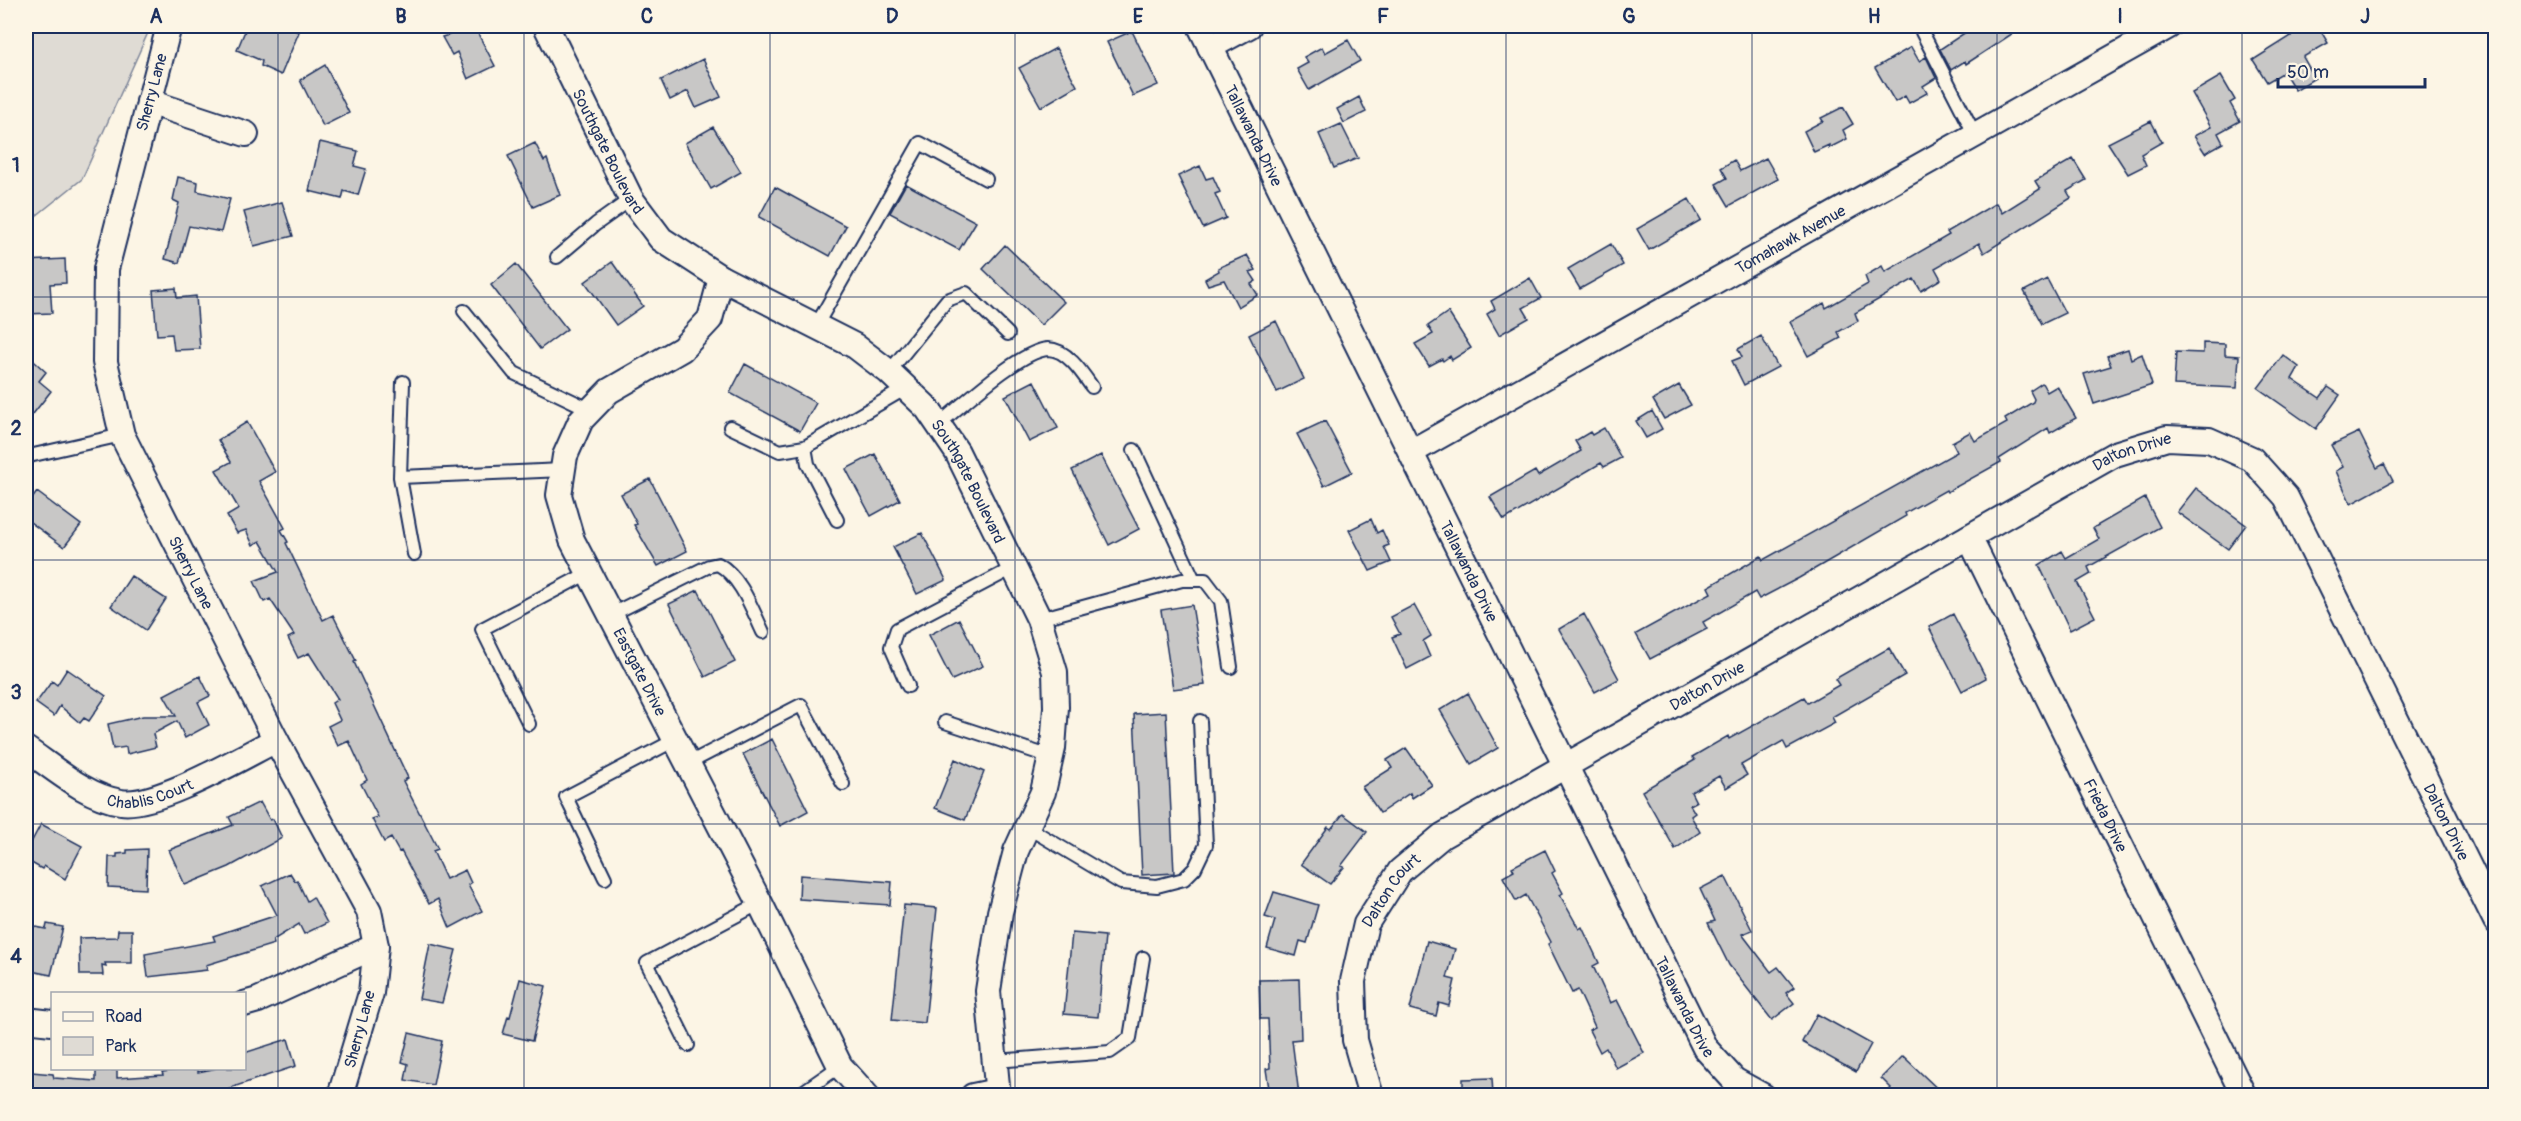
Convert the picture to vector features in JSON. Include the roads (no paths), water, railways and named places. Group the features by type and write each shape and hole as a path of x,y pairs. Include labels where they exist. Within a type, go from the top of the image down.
{"street":[{"name":"Sherry Lane","path":"169,26 106,269 105,362 122,435 276,740 369,911 376,946 370,993 340,1095"},
{"name":"Southgate Boulevard","path":"546,26 631,200 661,239 721,278 855,346 898,380 927,408 957,452 1039,619 1054,672 1056,707 1051,757 1043,792 1016,851 1000,912 988,991 998,1093"},
{"name":"Tallawanda Drive","path":"1200,26 1705,1048 1734,1080 1763,1095"},
{"path":"1210,47 1249,26"},
{"name":"Tomahawk Avenue","path":"1411,452 2169,26"},
{"path":"149,102 246,134"},
{"name":"Eastgate Drive","path":"721,278 710,319 682,349 609,391 581,420 565,456 559,495 572,540 588,573 760,903 840,1066 867,1095"},
{"name":"Dalton Drive","path":"1566,767 2115,454 2167,438 2209,440 2252,459 2286,497 2496,921"},
{"name":"Frieda Drive","path":"1969,537 2244,1095"},
{"name":"Chablis Court","path":"26,749 91,793 122,803 161,797 276,740"},
{"name":"Dalton Court","path":"1371,1095 1355,1040 1353,981 1366,924 1400,871 1442,836 1566,767"},
{"path":"246,1003 376,946"},
{"path":"26,1020 51,1023"},
{"path":"973,1095 998,1093"}],"lane":[{"path":"1922,32 1975,135"},
{"path":"816,326 859,246 920,142 986,179"},
{"path":"557,257 596,224 631,200"},
{"path":"730,427 780,451 805,447 898,380 947,300 966,293 1008,334"},
{"path":"464,311 514,373 591,410"},
{"path":"939,424 1012,366 1033,353 1050,349 1067,357 1092,387"},
{"path":"403,382 400,477 414,554"},
{"path":"26,461 29,456 122,435"},
{"path":"805,447 808,464 837,520"},
{"path":"1134,450 1194,580"},
{"path":"400,477 563,470"},
{"path":"610,615 709,566 718,564 725,568 740,586 764,632"},
{"path":"908,686 891,647 897,629 1015,567"},
{"path":"529,724 482,629 588,573"},
{"path":"1039,619 1182,580 1205,580 1221,601 1231,667"},
{"path":"687,764 801,705 843,784"},
{"path":"1027,827 1121,883 1157,886 1184,879 1195,868 1206,845 1200,721"},
{"path":"945,722 1051,757"},
{"path":"605,878 566,796 675,740"},
{"path":"688,1045 647,963 760,903"},
{"path":"994,1061 1110,1052 1130,1038 1143,957"},
{"path":"797,1095 840,1066"}]}
